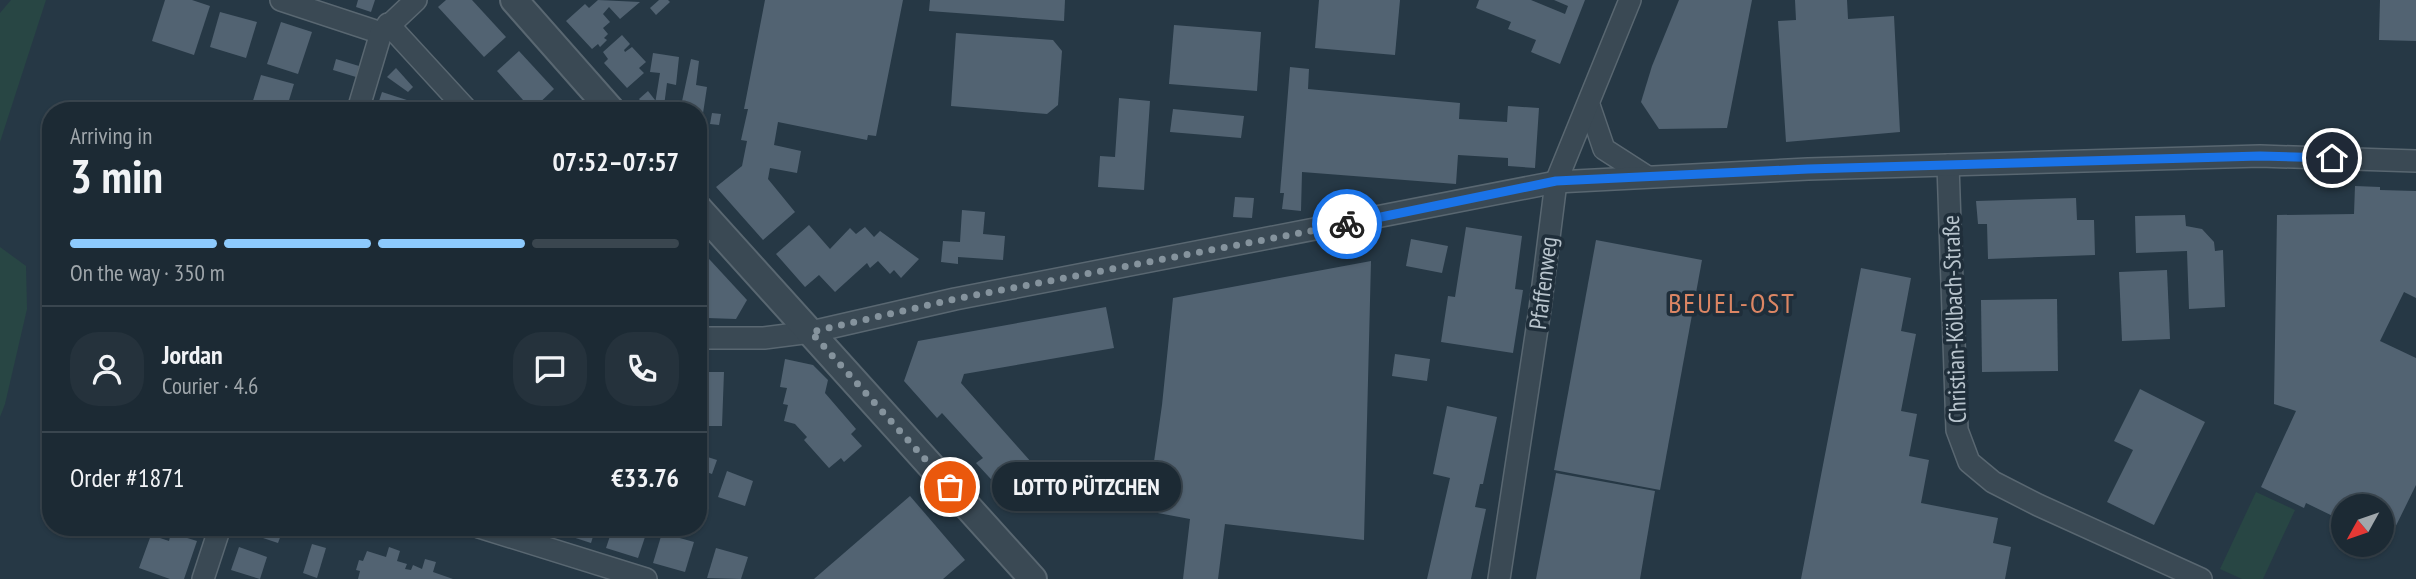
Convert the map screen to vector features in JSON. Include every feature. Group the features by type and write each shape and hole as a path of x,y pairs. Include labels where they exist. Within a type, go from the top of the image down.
{"street":[{"path":"281,0 385,29 459,102"},
{"path":"361,102 385,29 416,0"},
{"path":"513,0 604,102"},
{"name":"Pfaffenweg","path":"1499,579 1540,309 1556,181 1630,0"},
{"path":"1589,105 1604,149 1646,176"},
{"path":"707,338 764,338 811,332 955,299 1329,228 1556,181 2260,156 2416,161"},
{"name":"Christian-Kölbach-Straße","path":"1948,165 1957,430 1969,461 1993,482 2038,505 2201,579"},
{"path":"707,218 1033,579"},
{"path":"203,579 217,536"},
{"path":"509,536 646,579"}],"green space":[{"path":"11,0 46,0 0,142 0,13"},
{"path":"0,247 26,266 27,309 0,417"},
{"path":"2256,492 2295,510 2263,579 2242,579 2220,569"}],"building":[{"path":"165,0 192,0 210,6 194,55 152,41"},
{"path":"358,0 375,0 371,12 356,7"},
{"path":"446,0 472,0 506,37 484,57 438,7"},
{"path":"598,0 640,2 620,19 609,7 603,14 610,22 603,28 608,34 604,38 607,40 600,47 598,44 592,49 566,21 585,4 589,8"},
{"path":"659,0 670,2 656,15 650,8"},
{"path":"765,0 903,0 876,136 868,135 867,140 778,122 774,145 801,151 797,173 770,168 768,179 795,212 763,240 716,187 742,166 747,141 741,140 748,109 744,109"},
{"path":"930,0 1065,0 1064,21 929,11"},
{"path":"1319,0 1400,0 1395,55 1315,48"},
{"path":"1479,0 1531,0 1565,14 1568,6 1554,0 1585,0 1560,64 1531,52 1536,40 1508,29 1511,22 1476,8"},
{"path":"1679,0 1752,0 1727,128 1659,129 1641,102 1652,66"},
{"path":"1795,0 1847,0 1848,19 1894,16 1900,132 1786,142 1778,21 1796,20"},
{"path":"2380,0 2416,0 2416,41 2379,40"},
{"path":"220,12 257,22 246,58 210,47"},
{"path":"281,22 312,32 298,74 267,64"},
{"path":"1174,25 1261,32 1257,91 1169,84"},
{"path":"956,33 1053,40 1062,51 1058,105 1047,114 951,106"},
{"path":"622,35 630,44 625,52 632,47 646,62 639,68 644,73 627,88 604,63 608,59 603,52"},
{"path":"519,51 554,89 540,102 525,102 497,71"},
{"path":"653,53 679,57 676,85 667,83 665,102 655,102 660,73 650,72"},
{"path":"336,59 359,66 356,77 333,70"},
{"path":"691,59 699,61 696,85 707,87 705,102 682,102"},
{"path":"1290,67 1309,69 1308,89 1460,103 1459,119 1507,122 1508,106 1539,108 1535,168 1508,166 1508,158 1458,155 1456,184 1302,172 1301,211 1282,209 1284,193 1280,193"},
{"path":"396,68 413,87 408,92 387,77"},
{"path":"261,75 294,84 288,102 253,102"},
{"path":"648,91 655,100 642,102 639,99"},
{"path":"382,92 413,102 379,102"},
{"path":"1119,98 1150,101 1144,190 1098,187 1100,156 1115,157"},
{"path":"1173,109 1244,116 1241,138 1170,132"},
{"path":"712,113 721,114 719,125 710,124"},
{"path":"2355,186 2416,191 2416,298 2404,292 2380,341 2416,358 2416,485 2394,530 2394,494 2331,494 2331,515 2306,503 2304,508 2261,487 2296,411 2274,404 2277,215 2354,214"},
{"path":"1235,197 1254,198 1252,218 1233,217"},
{"path":"2076,198 2077,220 2094,220 2095,255 1988,259 1987,224 1978,224 1976,201"},
{"path":"962,210 985,212 983,234 1005,236 1003,260 958,257 958,264 941,262 943,241 960,242"},
{"path":"2185,215 2186,226 2202,229 2214,242 2215,251 2223,250 2225,307 2189,309 2187,251 2136,253 2135,216"},
{"path":"809,225 830,249 850,228 856,234 865,227 874,237 880,231 919,259 901,278 894,270 890,274 878,261 870,268 867,263 835,292 819,275 805,287 776,254"},
{"path":"1466,227 1522,236 1515,289 1523,290 1513,353 1441,342 1448,296 1455,297"},
{"path":"1411,239 1448,246 1442,273 1406,266"},
{"path":"1596,240 1702,260 1660,490 1554,470"},
{"path":"707,257 747,300 736,319 707,318"},
{"path":"1371,261 1364,540 1225,524 1218,579 1183,579 1190,519 1147,511 1173,298"},
{"path":"1861,268 1911,278 1901,331 1916,334 1901,411 1917,414 1909,456 1929,460 1921,503 1998,518 1993,543 2011,547 2005,579 1801,579"},
{"path":"2167,270 2170,339 2122,341 2119,272"},
{"path":"2057,299 2058,371 1982,372 1981,300"},
{"path":"1106,307 1114,348 964,374 961,383 1048,481 1023,503 1006,485 1001,490 976,463 983,458 942,413 937,418 904,381 918,341"},
{"path":"1395,354 1430,359 1427,381 1392,376"},
{"path":"785,359 813,365 828,380 825,393 856,429 851,434 862,446 844,462 841,458 829,468 804,440 807,437 795,424 784,421 788,405 783,404 787,388 780,387"},
{"path":"707,372 724,372 722,426 707,426"},
{"path":"2140,389 2205,422 2154,525 2107,502 2133,450 2114,441"},
{"path":"1447,406 1497,417 1483,484 1480,484 1475,507 1486,509 1471,579 1427,579 1450,478 1433,474"},
{"path":"707,457 717,460 712,474 707,472"},
{"path":"727,471 753,481 745,506 718,497"},
{"path":"1556,473 1655,491 1640,579 1536,579"},
{"path":"910,496 965,560 943,579 814,579"},
{"path":"151,536 169,541 170,536 181,536 197,541 184,579 170,579 139,568"},
{"path":"257,536 281,536 278,543"},
{"path":"569,536 593,536 591,543"},
{"path":"610,536 645,536 638,558 606,548"},
{"path":"661,536 694,542 685,572 653,563"},
{"path":"312,544 326,548 317,578 303,573"},
{"path":"239,547 267,557 260,579 231,570"},
{"path":"389,547 400,551 397,561 407,564 405,569 411,570 413,565 422,569 425,559 436,562 433,572 453,579 358,579 360,571 356,570 359,560 363,561 367,551 386,557"},
{"path":"716,548 748,557 741,579 707,578"}],"way so far":[{"path":"950,487 811,332 955,299 1347,224"}],"place":[{"name":"LOTTO PÜTZCHEN","path":"950,487"}],"district":[{"name":"BEUEL-OST","path":"1732,302"}],"route":[{"path":"1347,224 1556,181 1808,169 2260,156 2332,158"}]}
